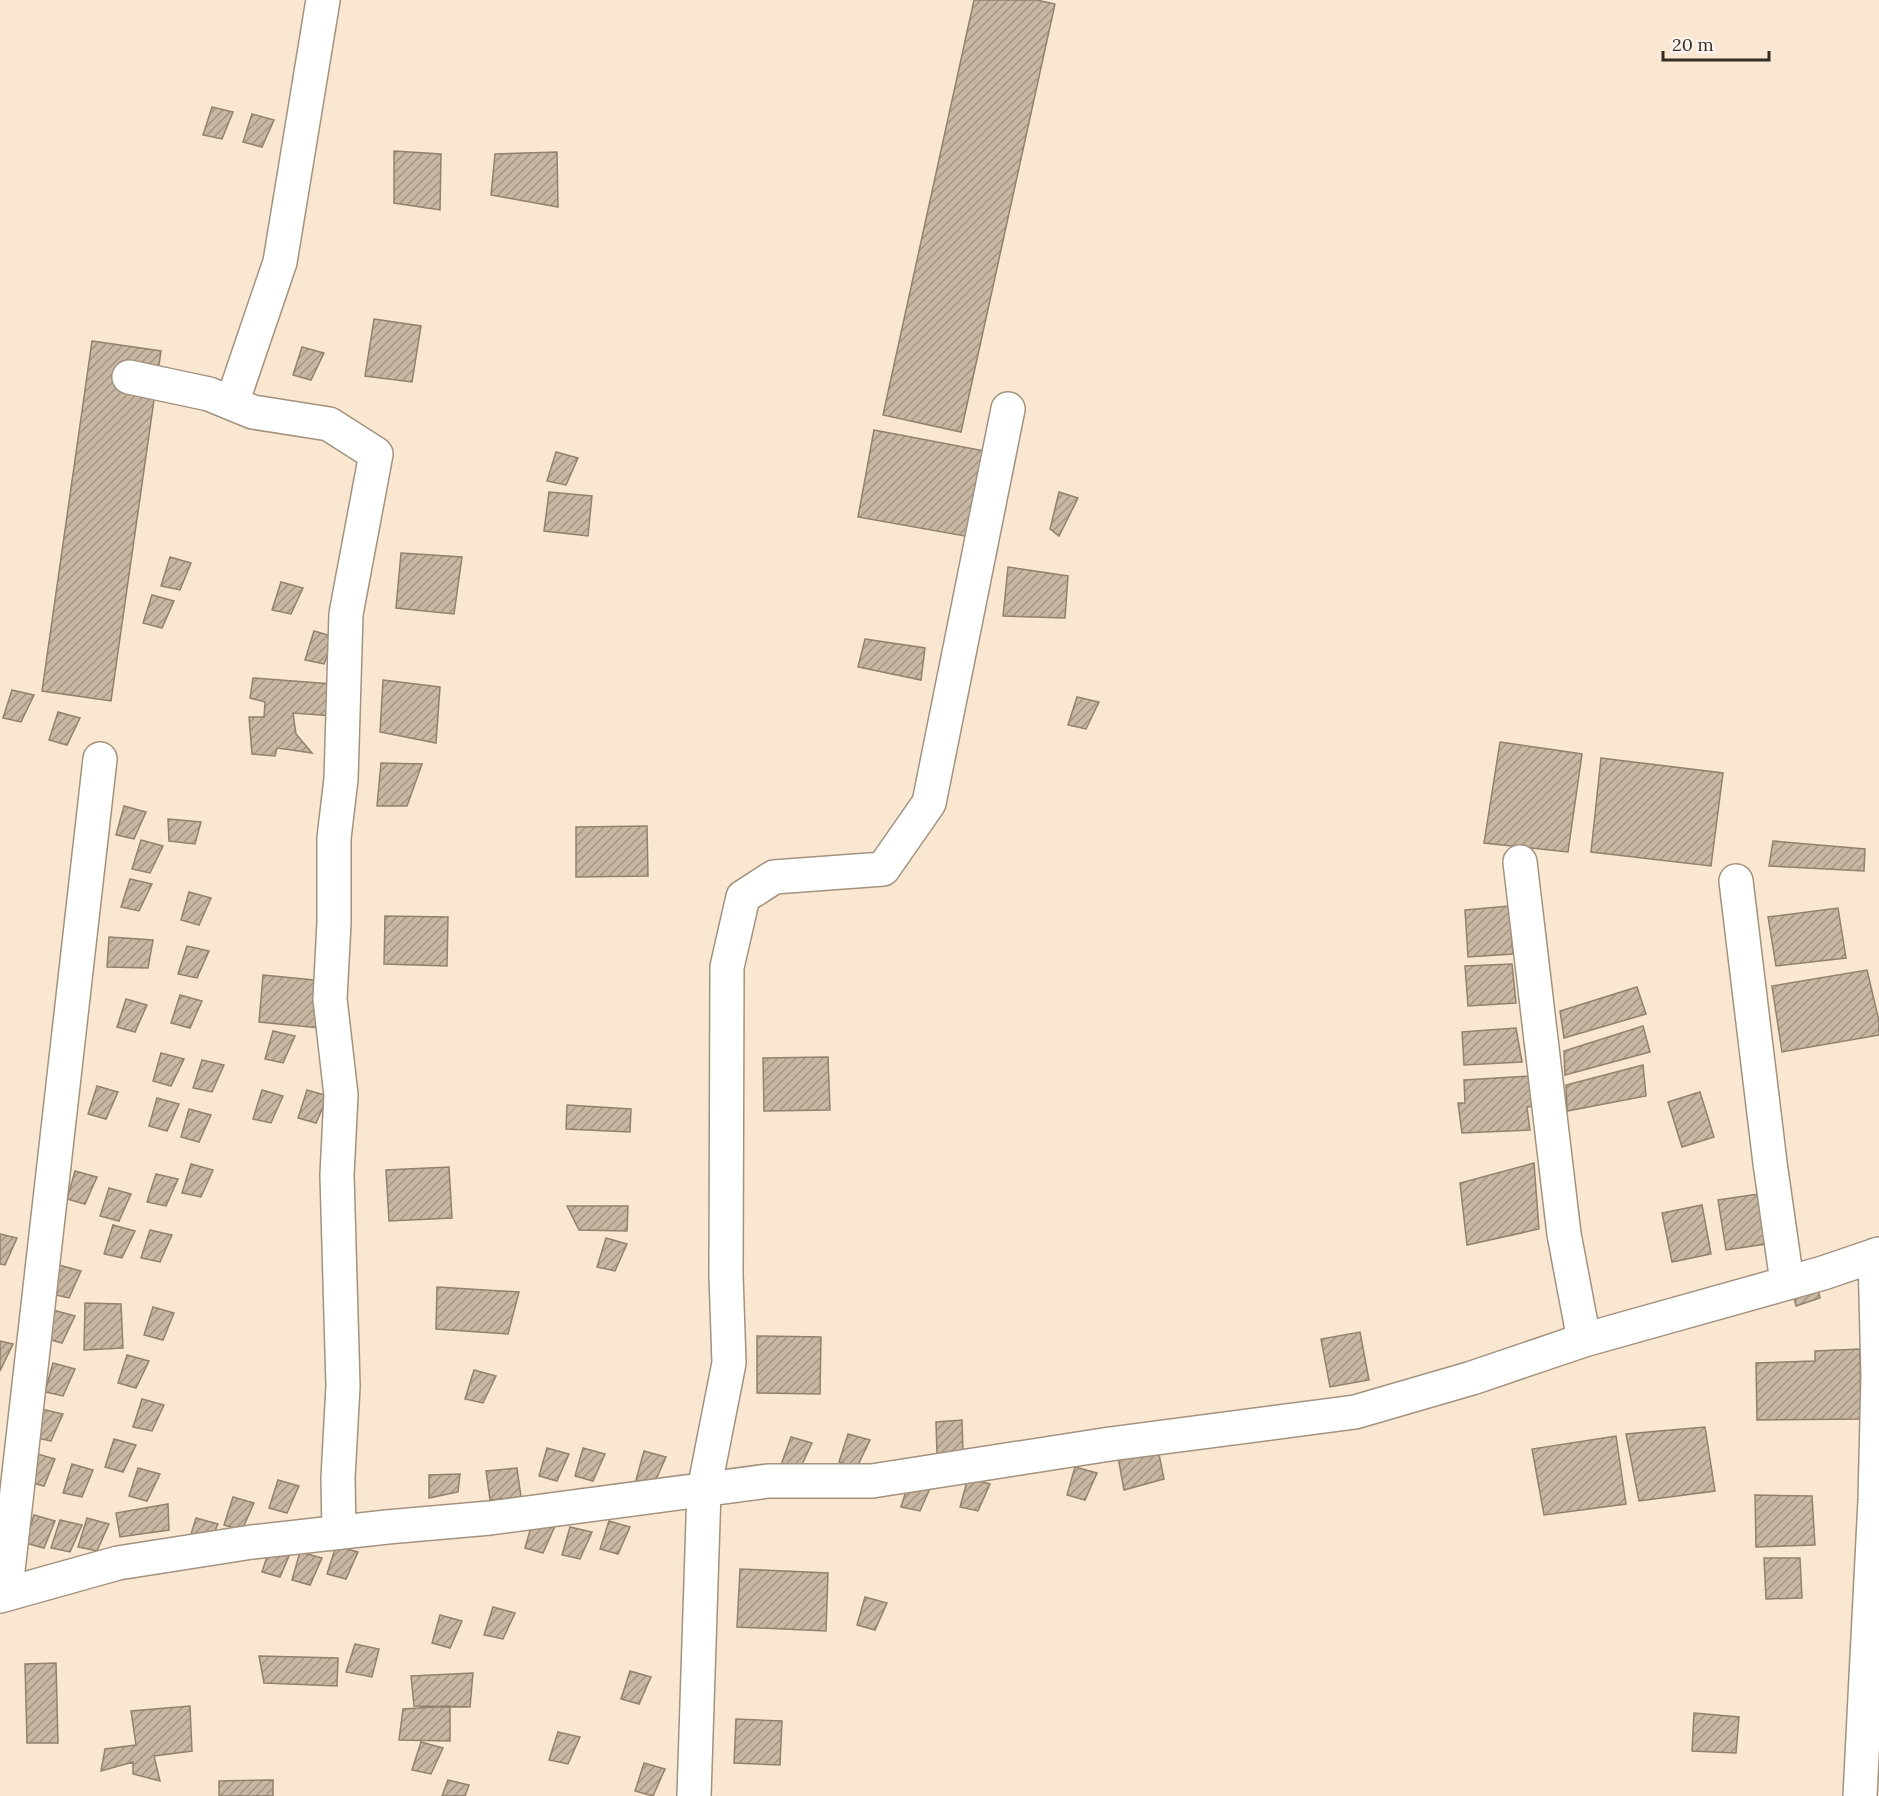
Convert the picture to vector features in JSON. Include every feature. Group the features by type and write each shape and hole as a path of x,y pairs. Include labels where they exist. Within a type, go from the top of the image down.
{"street":[{"path":"232,403 280,262 323,0"},
{"path":"129,377 209,394 253,412 329,424 376,454 346,614 341,779 334,838 334,922 330,999 341,1095 337,1175 343,1386 338,1478 339,1532"},
{"path":"694,1796 704,1490 729,1363 726,1275 727,967 743,897 774,877 883,869 929,803 1008,409"},
{"path":"0,1589 6,1588 100,759"},
{"path":"1520,862 1564,1234 1584,1340"},
{"path":"1736,881 1770,1163 1787,1282"},
{"path":"0,1596 118,1563 252,1542 490,1518 768,1481 872,1481 1098,1446 1355,1412 1584,1340 1823,1273 1877,1255 1878,1376 1875,1500 1860,1796"}],"building":[{"path":"974,0 1037,0 1055,4 961,432 883,415"},
{"path":"212,107 233,112 222,139 203,135"},
{"path":"252,114 274,120 262,147 243,142"},
{"path":"394,151 441,154 440,210 394,203"},
{"path":"557,152 558,207 491,195 495,154"},
{"path":"374,319 421,326 412,382 365,376"},
{"path":"92,341 161,351 111,701 42,691"},
{"path":"302,347 324,353 311,380 293,375"},
{"path":"874,430 985,451 970,537 858,517"},
{"path":"556,452 578,458 566,485 547,481"},
{"path":"549,492 592,496 588,536 544,531"},
{"path":"1059,492 1078,498 1059,536 1050,529"},
{"path":"401,553 462,557 454,614 396,608"},
{"path":"170,557 191,563 180,590 161,586"},
{"path":"1008,567 1068,576 1065,618 1003,616"},
{"path":"281,582 303,588 291,614 272,610"},
{"path":"152,595 174,601 162,628 143,623"},
{"path":"314,631 335,637 324,664 305,660"},
{"path":"865,639 925,648 921,680 858,667"},
{"path":"253,678 332,684 333,716 293,713 296,734 312,753 277,748 275,756 252,754 249,717 264,717 265,702 250,698"},
{"path":"383,680 440,687 436,743 380,732"},
{"path":"12,690 34,695 21,722 3,718"},
{"path":"1077,697 1099,702 1086,729 1068,725"},
{"path":"58,712 80,718 67,745 49,740"},
{"path":"1500,742 1582,754 1568,852 1484,843"},
{"path":"1601,758 1723,773 1711,866 1591,852"},
{"path":"381,763 422,764 407,806 377,806"},
{"path":"124,806 146,812 134,839 116,835"},
{"path":"168,819 201,822 195,844 169,841"},
{"path":"647,826 648,876 576,877 576,827"},
{"path":"141,840 163,846 150,873 132,869"},
{"path":"1773,841 1865,849 1864,871 1769,866"},
{"path":"130,879 152,884 139,911 121,907"},
{"path":"189,892 211,898 199,925 181,920"},
{"path":"1509,906 1513,954 1468,957 1465,910"},
{"path":"1838,908 1846,958 1776,966 1768,917"},
{"path":"385,916 448,917 447,966 384,964"},
{"path":"109,937 153,940 148,968 107,967"},
{"path":"187,946 209,951 197,978 178,974"},
{"path":"1512,964 1516,1003 1468,1006 1465,966"},
{"path":"1867,970 1879,1021 1879,1035 1782,1052 1772,986"},
{"path":"263,975 324,981 320,1028 259,1022"},
{"path":"1637,987 1646,1014 1564,1038 1560,1011"},
{"path":"180,995 202,1001 190,1028 171,1023"},
{"path":"126,999 147,1005 135,1032 117,1027"},
{"path":"1643,1026 1650,1052 1565,1075 1564,1051"},
{"path":"1516,1028 1522,1062 1464,1065 1462,1032"},
{"path":"273,1031 295,1036 283,1063 265,1059"},
{"path":"161,1053 184,1059 171,1086 153,1081"},
{"path":"828,1057 830,1110 764,1111 763,1058"},
{"path":"202,1060 224,1065 212,1092 193,1088"},
{"path":"1643,1065 1646,1096 1567,1111 1566,1085"},
{"path":"1531,1076 1534,1106 1527,1107 1530,1130 1462,1133 1458,1103 1465,1103 1464,1080"},
{"path":"97,1086 118,1092 106,1119 88,1114"},
{"path":"262,1090 283,1096 271,1123 253,1119"},
{"path":"307,1090 328,1096 316,1123 298,1118"},
{"path":"1700,1092 1714,1137 1682,1147 1668,1102"},
{"path":"157,1098 179,1104 167,1131 149,1126"},
{"path":"567,1105 631,1109 630,1132 566,1129"},
{"path":"189,1109 211,1115 199,1142 181,1137"},
{"path":"1534,1163 1539,1229 1467,1245 1460,1183"},
{"path":"191,1164 213,1170 201,1197 182,1193"},
{"path":"449,1167 452,1218 389,1221 386,1170"},
{"path":"75,1171 97,1177 85,1204 67,1199"},
{"path":"156,1174 178,1179 166,1206 147,1202"},
{"path":"109,1188 131,1194 119,1221 100,1216"},
{"path":"1758,1194 1766,1244 1726,1250 1718,1200"},
{"path":"1702,1205 1711,1254 1672,1262 1662,1213"},
{"path":"567,1206 628,1206 627,1231 579,1230"},
{"path":"113,1225 135,1231 122,1258 104,1254"},
{"path":"150,1230 172,1235 160,1262 141,1258"},
{"path":"0,1234 17,1238 5,1265 0,1264"},
{"path":"606,1238 627,1244 615,1271 597,1267"},
{"path":"59,1265 81,1271 69,1298 51,1294"},
{"path":"1816,1277 1820,1298 1796,1306 1791,1285"},
{"path":"437,1287 519,1292 508,1334 436,1329"},
{"path":"85,1303 121,1304 123,1348 84,1350"},
{"path":"153,1307 174,1313 163,1340 144,1335"},
{"path":"53,1310 75,1316 62,1343 44,1338"},
{"path":"1360,1332 1369,1380 1330,1387 1321,1339"},
{"path":"757,1336 821,1337 820,1394 757,1393"},
{"path":"0,1341 13,1344 0,1371"},
{"path":"1860,1349 1861,1419 1757,1420 1756,1363 1815,1361 1815,1351"},
{"path":"127,1355 149,1361 136,1388 118,1383"},
{"path":"53,1363 75,1369 63,1396 45,1392"},
{"path":"474,1370 496,1376 483,1403 465,1399"},
{"path":"142,1399 164,1405 152,1431 133,1427"},
{"path":"41,1409 63,1414 51,1441 32,1437"},
{"path":"962,1420 963,1453 937,1454 936,1422"},
{"path":"1705,1427 1715,1491 1639,1501 1626,1434"},
{"path":"848,1434 870,1440 857,1467 839,1462"},
{"path":"1616,1436 1626,1504 1544,1515 1532,1449"},
{"path":"791,1437 812,1443 800,1469 781,1465"},
{"path":"114,1439 136,1445 123,1472 105,1467"},
{"path":"547,1448 569,1454 557,1481 539,1476"},
{"path":"583,1448 605,1454 593,1481 575,1476"},
{"path":"1158,1449 1164,1479 1124,1490 1118,1457"},
{"path":"644,1451 666,1457 654,1484 636,1480"},
{"path":"34,1453 55,1459 44,1486 25,1481"},
{"path":"72,1464 93,1470 82,1497 63,1493"},
{"path":"1075,1467 1097,1473 1085,1500 1067,1495"},
{"path":"138,1468 160,1474 147,1501 129,1496"},
{"path":"517,1468 521,1497 490,1500 486,1471"},
{"path":"460,1474 458,1492 429,1498 429,1475"},
{"path":"910,1478 932,1484 920,1511 901,1507"},
{"path":"968,1478 990,1484 978,1511 960,1507"},
{"path":"278,1480 299,1486 287,1513 269,1508"},
{"path":"1755,1495 1812,1496 1815,1545 1756,1547"},
{"path":"233,1497 254,1503 242,1530 224,1525"},
{"path":"168,1504 169,1530 120,1537 116,1513"},
{"path":"34,1515 55,1521 44,1548 25,1543"},
{"path":"87,1518 109,1524 97,1551 78,1547"},
{"path":"196,1518 218,1524 206,1551 187,1547"},
{"path":"60,1520 82,1525 70,1552 51,1548"},
{"path":"533,1520 555,1526 543,1553 525,1548"},
{"path":"609,1521 630,1527 618,1554 600,1549"},
{"path":"570,1527 592,1532 580,1559 562,1555"},
{"path":"271,1544 292,1549 280,1577 262,1572"},
{"path":"336,1546 358,1552 346,1579 327,1574"},
{"path":"300,1552 322,1558 310,1585 292,1580"},
{"path":"1764,1558 1800,1558 1802,1598 1766,1599"},
{"path":"740,1569 828,1573 826,1631 737,1627"},
{"path":"865,1597 887,1603 875,1630 857,1625"},
{"path":"493,1607 515,1613 503,1639 484,1635"},
{"path":"440,1615 462,1621 450,1648 432,1643"},
{"path":"355,1644 379,1649 372,1677 346,1672"},
{"path":"259,1656 338,1658 337,1686 264,1683"},
{"path":"56,1663 58,1743 27,1743 25,1664"},
{"path":"630,1671 651,1677 639,1704 621,1699"},
{"path":"473,1673 470,1707 414,1706 411,1676"},
{"path":"190,1706 192,1751 154,1756 160,1781 133,1774 133,1762 101,1771 105,1749 136,1745 131,1711"},
{"path":"450,1706 450,1741 399,1740 403,1709"},
{"path":"1694,1713 1739,1717 1736,1753 1692,1751"},
{"path":"736,1719 782,1721 780,1765 734,1763"},
{"path":"558,1732 580,1737 568,1764 549,1760"},
{"path":"421,1742 443,1748 431,1774 412,1770"},
{"path":"644,1763 665,1769 653,1796 635,1791"},
{"path":"273,1780 273,1796 219,1796 219,1781"},
{"path":"448,1780 469,1785 465,1796 442,1796"}]}
